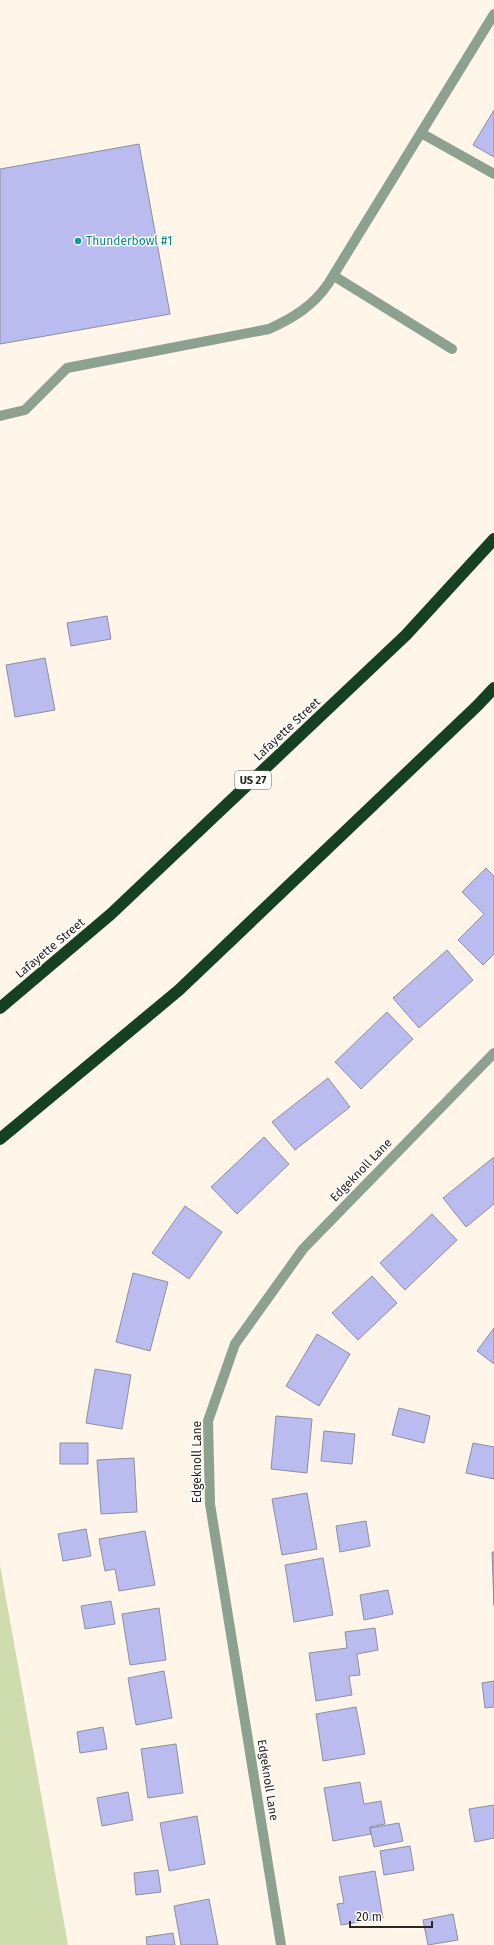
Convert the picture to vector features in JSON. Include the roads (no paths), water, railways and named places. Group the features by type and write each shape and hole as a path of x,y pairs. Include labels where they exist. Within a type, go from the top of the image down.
{"highway":[{"name":"Lafayette Street","path":"0,1008 111,914 406,636 494,539"},
{"path":"0,1140 179,990 477,706 494,688"}],"street":[{"path":"0,416 25,410 67,368 269,329 291,319 312,304 334,276 494,14"},
{"path":"421,133 494,174"},
{"path":"334,276 452,350"},
{"name":"Edgeknoll Lane","path":"281,1945 210,1504 208,1421 235,1344 303,1249 494,1053"}],"place":[{"name":"Thunderbowl #1","path":"78,241"}]}
